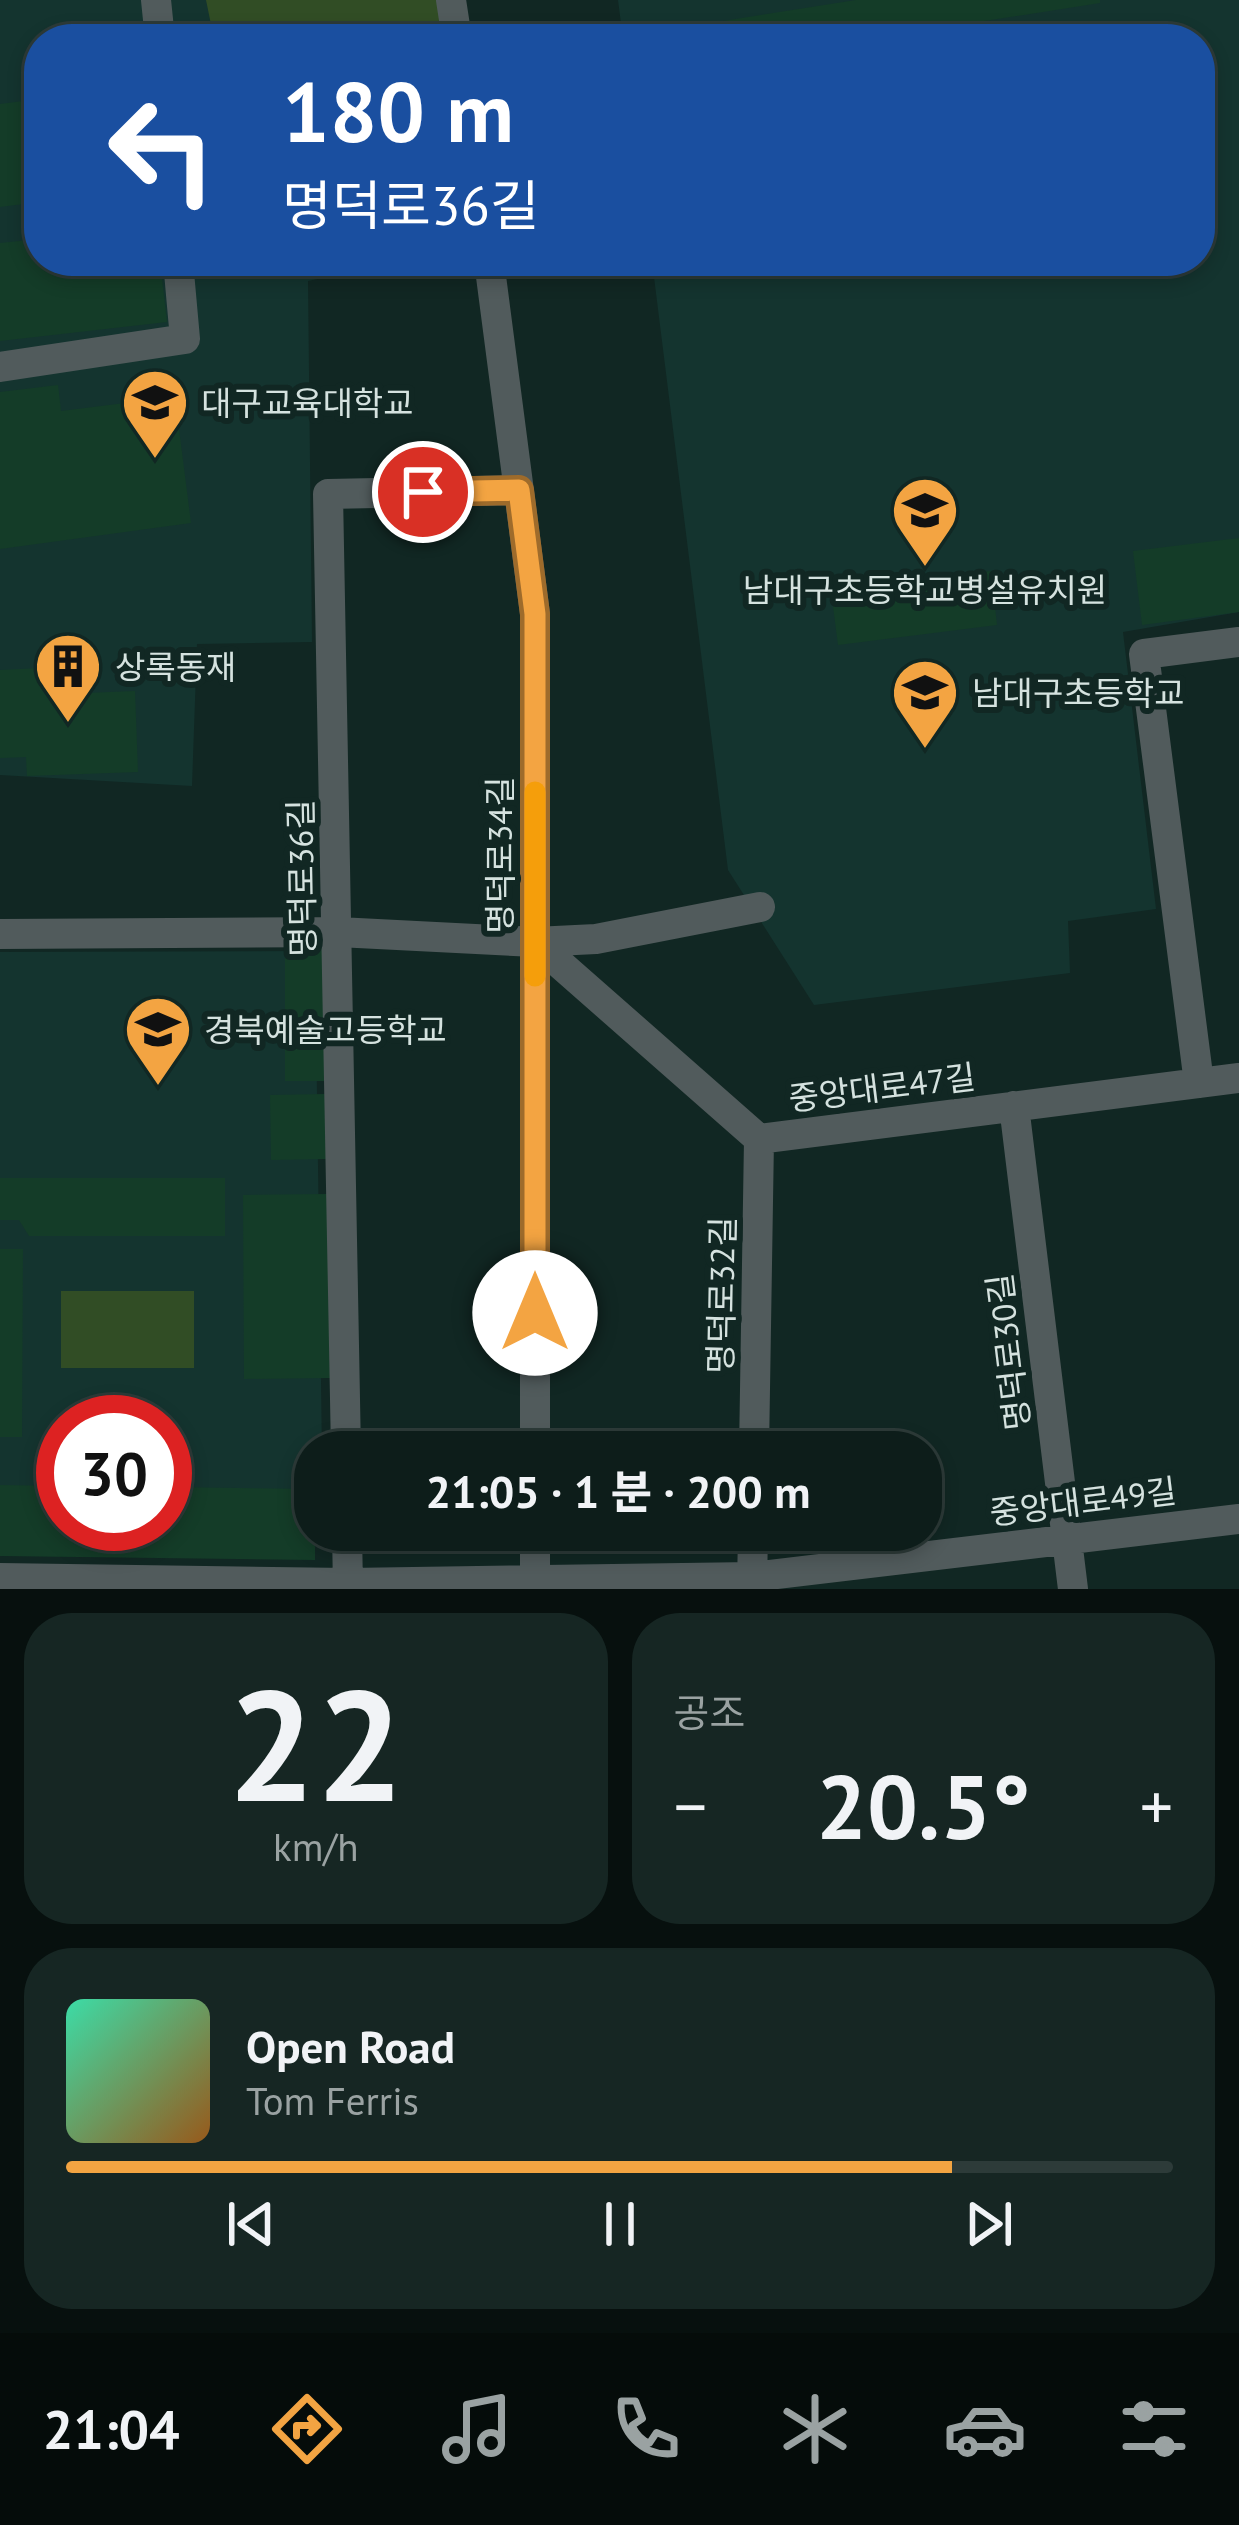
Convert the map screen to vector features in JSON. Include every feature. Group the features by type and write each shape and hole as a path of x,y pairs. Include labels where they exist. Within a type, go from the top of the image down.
{"street":[{"path":"0,367 184,339 179,276"},
{"name":"명덕로34길","path":"491,276 535,614 535,1431"},
{"name":"명덕로36길","path":"346,1431 328,494 519,490"},
{"path":"1198,1083 1144,654 1239,642"},
{"path":"0,934 338,932 535,942 596,939 760,907"},
{"name":"중앙대로47길","path":"535,942 759,1139 1239,1078"},
{"name":"명덕로30길","path":"1014,1106 1073,1589"},
{"name":"명덕로32길","path":"754,1431 759,1139"},
{"name":"중앙대로49길","path":"0,1578 116,1585 752,1583 1239,1519"},
{"path":"347,1551 348,1586"},
{"path":"536,1551 536,1586"},
{"path":"752,1583 753,1551"}],"shaded area":[{"name":"대구교육대학교","path":"0,0 451,0 455,24 24,24 24,276 331,276 308,281 312,642 197,644 192,786 0,775"},
{"path":"618,0 1239,0 1239,612 1123,632 1156,909 1068,921 1070,973 814,1005 728,870 654,276 1215,276 1215,24 621,24"},
{"path":"315,951 322,1431 294,1431 294,1546 192,1546 192,1395 36,1395 36,1545 0,1545 0,952"}],"green space":[{"path":"206,0 451,0 455,24 211,24"},
{"path":"61,1291 194,1291 194,1368 61,1368"}],"building":[{"path":"856,0 1100,0 966,24 704,24"},
{"path":"24,101 24,204 0,207 0,104"},
{"path":"24,241 24,276 162,276 167,322 0,341 0,243"},
{"path":"58,385 61,411 125,403 127,420 177,413 191,523 0,549 0,392"},
{"path":"1239,538 1239,612 1142,625 1133,551"},
{"path":"991,571 997,625 838,645 831,591"},
{"name":"상록동재","path":"60,667 61,694 135,691 138,772 27,776 26,757 0,758 0,670"},
{"path":"285,942 329,942 329,1081 285,1081"},
{"path":"325,1094 327,1159 271,1160 270,1095"},
{"path":"0,1178 225,1178 225,1236 29,1236 19,1220 0,1220"},
{"path":"328,1194 330,1378 244,1379 243,1195"},
{"path":"0,1249 23,1249 22,1437 0,1437"},
{"path":"0,1485 36,1486 36,1551 192,1551 192,1487 294,1489 294,1551 315,1551 315,1560 0,1556"}],"slow traffic":[{"path":"535,792 535,976"}],"place":[{"name":"대구교육대학교","path":"155,461"},
{"name":"남대구초등학교병설유치원","path":"925,569"},
{"name":"상록동재","path":"68,725"},
{"name":"남대구초등학교","path":"925,751"},
{"name":"경북예술고등학교","path":"158,1088"}],"route":[{"path":"423,492 519,490 535,614 535,1313"}]}
